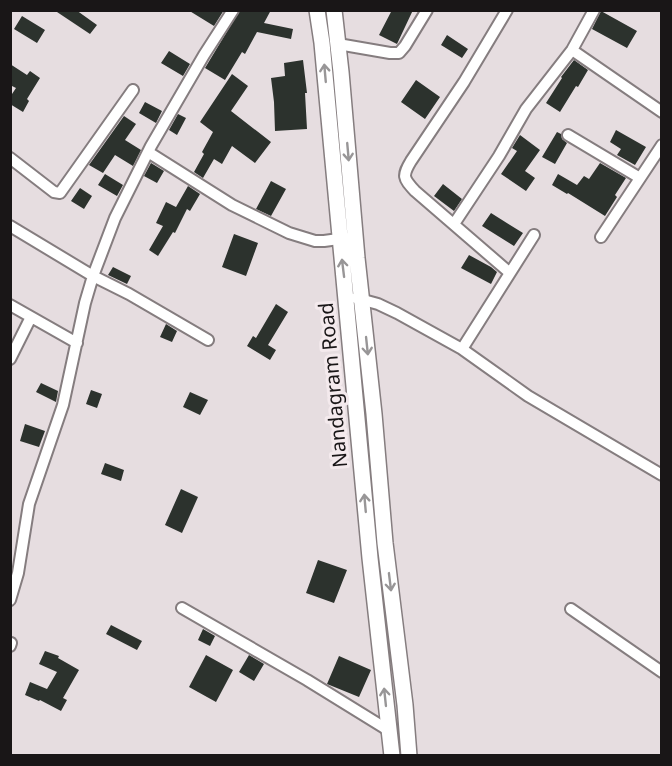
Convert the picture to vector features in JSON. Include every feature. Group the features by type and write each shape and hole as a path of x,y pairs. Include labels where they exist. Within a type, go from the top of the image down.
{"street":[{"path":"12,593 14,571 28,504 63,405 93,276 115,218 148,152 233,10"},
{"name":"Nandagram Road","path":"317,10 322,43 339,239 354,298 374,414 385,543 409,756"},
{"name":"Nandagram Road","path":"334,10 355,237 354,298 377,628 392,756"},
{"path":"338,44 399,53 427,10"},
{"path":"507,10 464,82 405,172 406,182 510,273"},
{"path":"454,225 499,156 526,109 572,50 594,10"},
{"path":"572,50 662,112"},
{"path":"10,158 54,192 60,194 133,90"},
{"path":"568,135 640,178"},
{"path":"601,237 662,145"},
{"path":"148,152 232,205 289,233 315,241 355,237"},
{"path":"10,226 93,276 208,340"},
{"path":"462,349 534,235"},
{"path":"354,298 378,304 462,349 528,396 662,475"},
{"path":"10,305 77,342"},
{"path":"10,359 31,317"},
{"path":"182,608 388,730"},
{"path":"571,609 662,672"},
{"path":"377,628 395,626"}],"building":[{"path":"54,10 76,10 97,25 90,34"},
{"path":"188,10 224,10 214,26"},
{"path":"240,10 271,10 264,23 293,29 291,39 257,32 245,54 242,52 225,80 205,68"},
{"path":"392,10 413,10 397,44 379,35"},
{"path":"601,11 637,31 627,48 592,29"},
{"path":"22,16 45,30 37,43 14,29"},
{"path":"447,35 468,49 462,58 441,45"},
{"path":"169,51 190,64 183,76 161,63"},
{"path":"303,60 307,93 305,93 307,129 275,131 271,78 285,76 284,63"},
{"path":"574,60 588,70 560,112 546,103"},
{"path":"10,64 27,75 30,71 40,78 27,99 29,101 23,112 10,104 10,97 16,88 10,85"},
{"path":"232,74 248,86 231,111 271,142 255,163 232,146 222,164 214,159 203,178 194,172 213,132 200,122"},
{"path":"416,80 440,97 425,119 401,102"},
{"path":"145,102 162,111 156,123 139,113"},
{"path":"178,114 186,118 177,135 169,130"},
{"path":"124,116 136,124 125,140 141,150 133,166 115,155 103,173 89,165"},
{"path":"616,130 646,147 635,165 617,155 621,149 610,142"},
{"path":"557,132 567,143 555,164 542,157"},
{"path":"520,135 540,150 525,171 535,178 526,191 501,174 517,151 512,148"},
{"path":"151,163 164,171 157,183 144,176"},
{"path":"600,163 626,178 605,216 552,185 558,174 577,185 584,176 589,179"},
{"path":"105,174 123,185 117,196 98,185"},
{"path":"271,181 286,189 271,216 256,209"},
{"path":"443,184 462,199 454,211 434,196"},
{"path":"188,186 200,194 190,211 187,209 175,233 173,232 158,256 149,250 163,226 156,223 166,202 176,207"},
{"path":"80,188 92,196 84,209 71,201"},
{"path":"491,213 523,233 514,246 482,226"},
{"path":"234,234 258,243 246,276 222,267"},
{"path":"469,255 497,272 491,284 461,268"},
{"path":"113,267 131,276 127,284 108,275"},
{"path":"276,304 288,312 268,345 276,350 270,360 247,346 253,336 256,338"},
{"path":"166,324 177,331 172,342 160,337"},
{"path":"41,383 58,391 56,402 36,392"},
{"path":"91,390 102,394 97,408 86,404"},
{"path":"190,392 208,400 200,415 183,407"},
{"path":"25,424 45,431 39,447 20,441"},
{"path":"105,463 124,470 121,481 101,474"},
{"path":"181,489 198,497 182,533 165,525"},
{"path":"318,560 347,570 334,603 306,593"},
{"path":"111,625 142,641 137,650 106,634"},
{"path":"203,629 215,636 210,646 198,640"},
{"path":"45,651 59,656 58,658 79,670 63,698 67,700 61,711 25,695 30,682 47,689 57,672 39,664"},
{"path":"206,655 233,670 216,702 189,687"},
{"path":"249,655 264,664 254,681 239,672"},
{"path":"339,656 371,670 359,697 327,684"}]}
